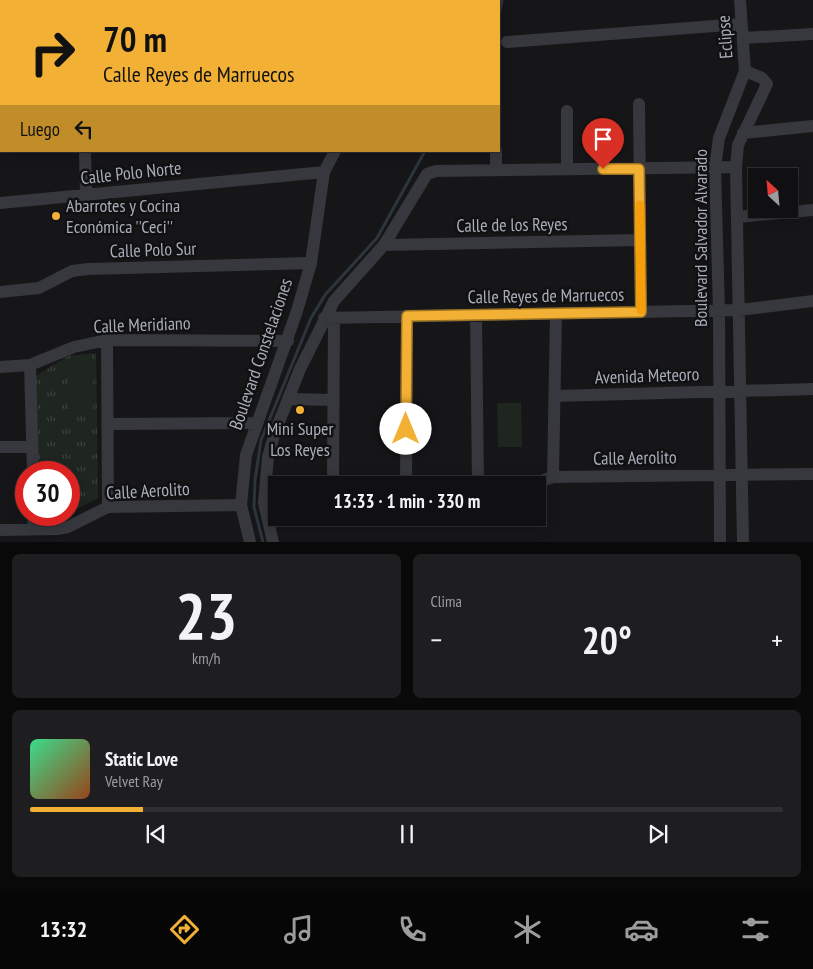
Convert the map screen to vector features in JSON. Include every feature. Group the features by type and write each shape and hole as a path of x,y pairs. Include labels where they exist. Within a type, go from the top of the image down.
{"street":[{"name":"Eclipse","path":"740,0 740,24 743,38 745,71"},
{"path":"507,42 740,24"},
{"path":"743,38 813,34"},
{"name":"Boulevard Salvador Alvarado","path":"720,542 718,391 720,311 716,168 719,138 745,71 762,78 767,86 738,145 736,167 743,542"},
{"path":"639,104 641,312"},
{"path":"567,111 567,170"},
{"path":"743,134 813,126"},
{"path":"85,152 86,195"},
{"name":"Boulevard Constelaciones","path":"250,542 241,505 243,468 256,423 288,342 311,262 324,172 334,152"},
{"path":"496,152 496,170"},
{"path":"269,476 268,457 288,398 329,318 334,301 384,244 423,177 436,171 736,167"},
{"name":"Calle Polo Norte","path":"0,203 324,172"},
{"path":"737,217 813,210"},
{"name":"Calle de los Reyes","path":"384,244 640,240"},
{"name":"Calle Polo Sur","path":"0,292 39,288 72,271 88,269 311,262"},
{"name":"Calle Reyes de Marruecos","path":"329,318 720,311 813,301"},
{"path":"553,477 556,314"},
{"path":"476,315 478,476"},
{"path":"406,476 407,316"},
{"path":"329,318 333,400 333,476"},
{"path":"107,340 108,507"},
{"name":"Calle Meridiano","path":"0,367 30,365 74,347 107,340 288,342"},
{"path":"30,365 32,461"},
{"name":"Avenida Meteoro","path":"555,396 813,389"},
{"path":"288,398 333,400"},
{"path":"109,424 256,423"},
{"path":"0,447 32,447"},
{"name":"Calle Aerolito","path":"546,479 553,477 813,474"},
{"name":"Calle Aerolito","path":"0,530 68,527 108,507 241,505"},
{"path":"272,526 273,542"}],"green space":[{"path":"96,353 98,498 80,507 80,461 36,461 34,377 68,356"},
{"path":"93,365 93,409 69,409 68,368"},
{"path":"497,403 521,403 522,447 498,447"}],"waterway":[{"path":"500,11 502,0"},
{"path":"263,542 254,507 255,480 261,440 311,318 325,295 377,238 424,152"}],"slow traffic":[{"path":"640,205 641,310"}],"place":[{"name":"Abarrotes y Cocina Económica ''Ceci''","path":"56,216"},
{"name":"Mini Super Los Reyes","path":"300,410"}],"route":[{"path":"406,429 407,316 641,312 639,169 603,169"}]}
